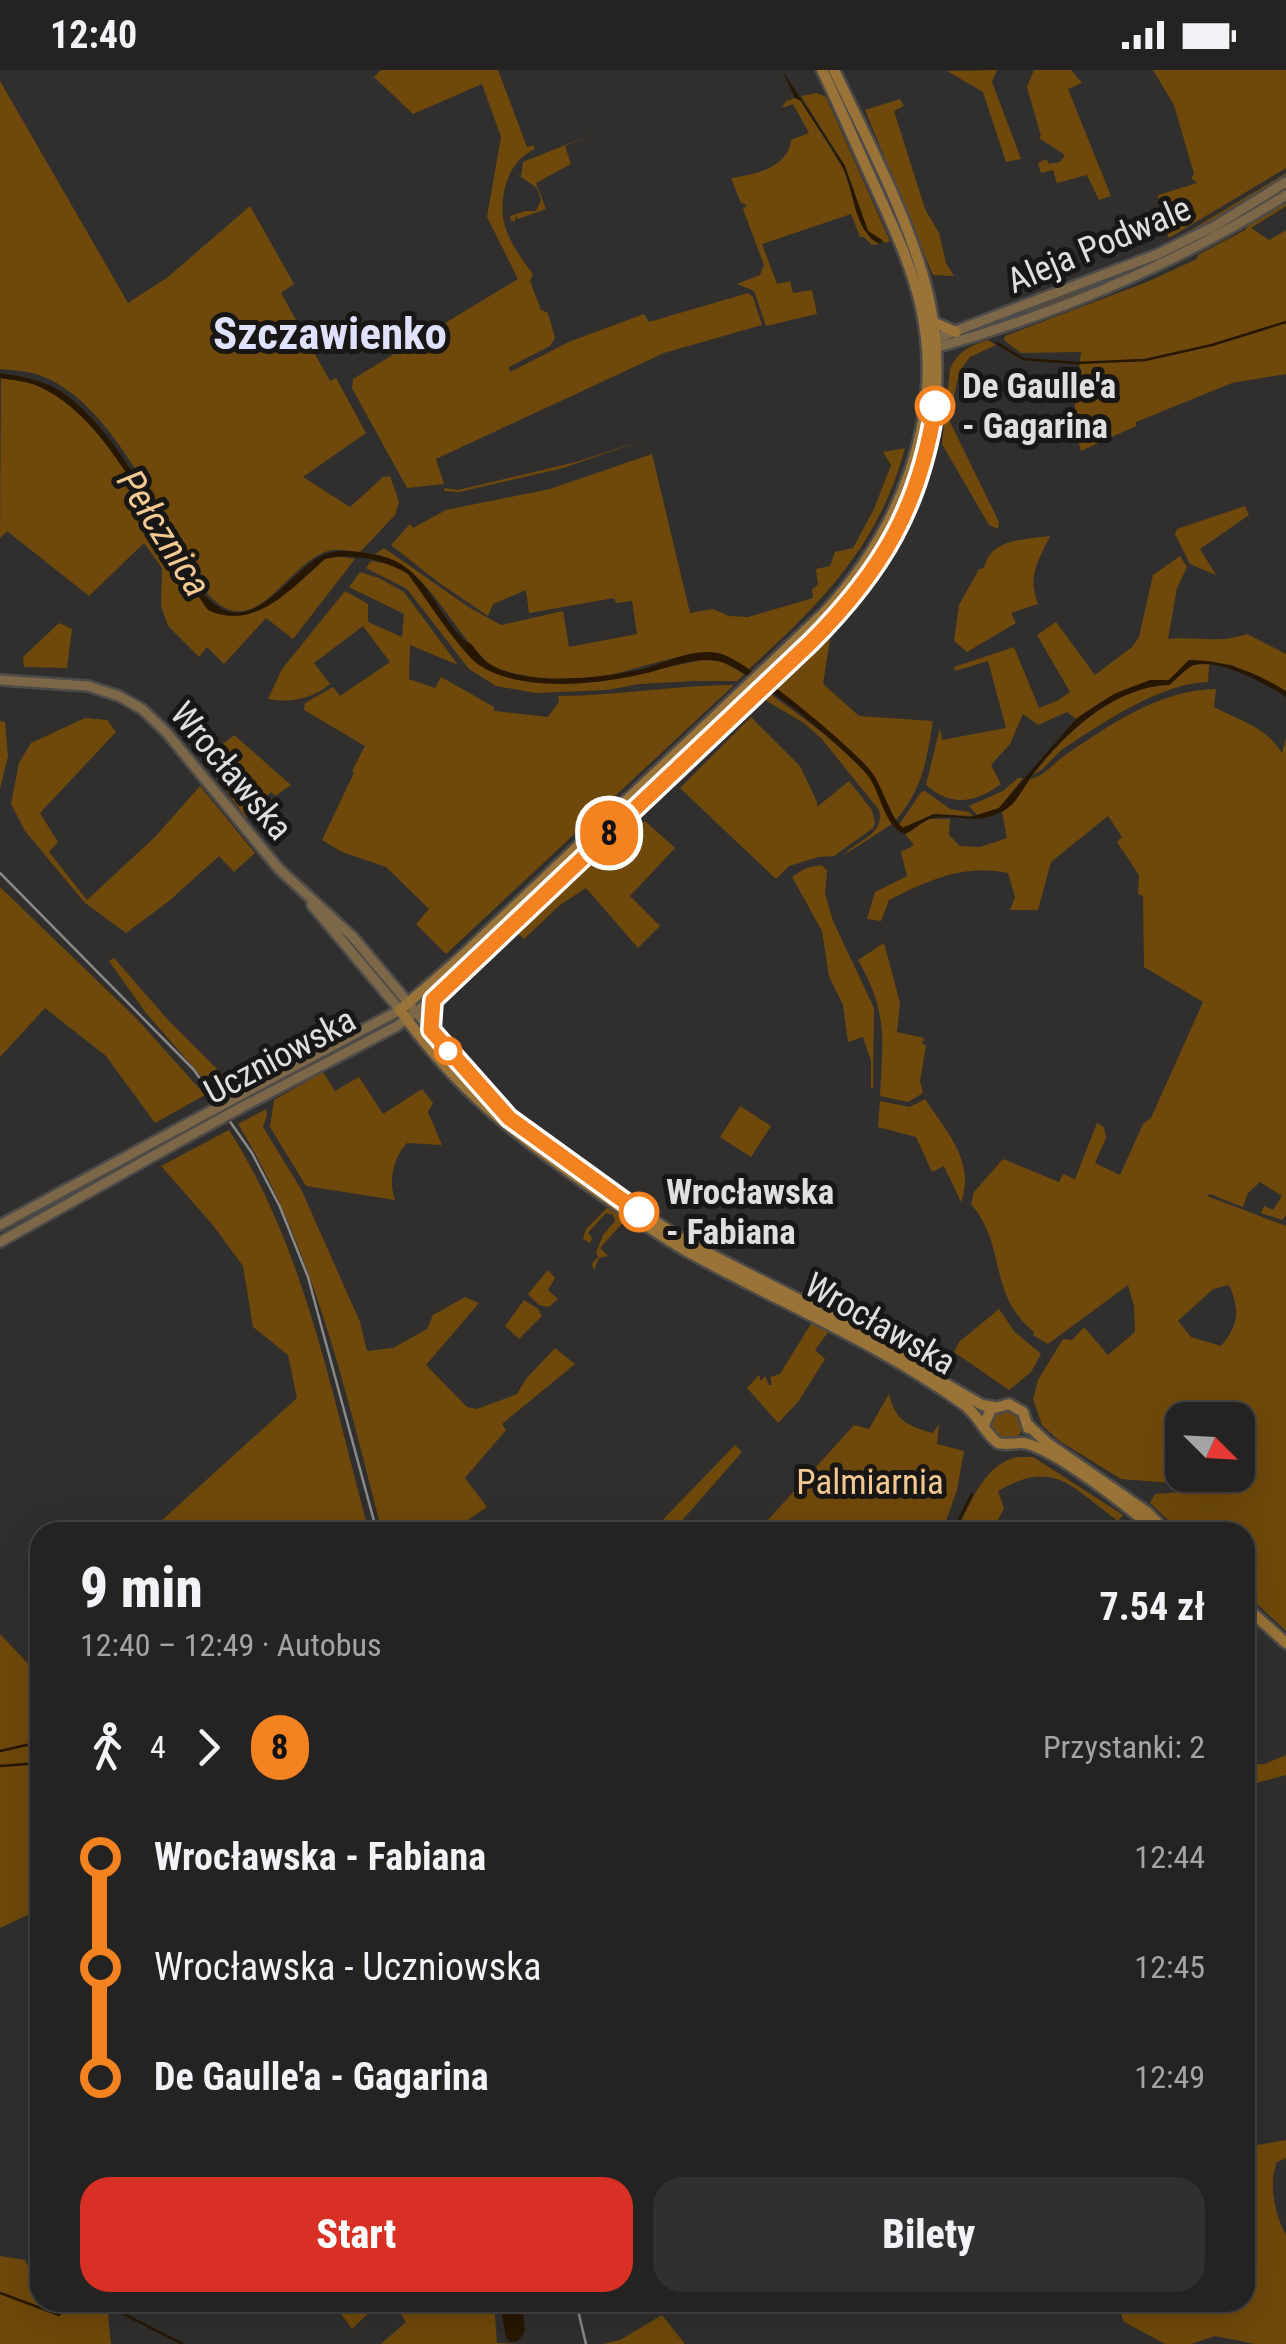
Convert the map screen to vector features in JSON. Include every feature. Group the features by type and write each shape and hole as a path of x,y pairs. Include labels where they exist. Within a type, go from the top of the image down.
{"main road":[{"path":"822,70 910,267 930,345 936,398"},
{"path":"807,637 850,585 896,510 908,481 919,438 934,322 922,272 902,220 834,70"},
{"name":"Aleja Podwale","path":"1164,258 1286,182"},
{"name":"Aleja Podwale","path":"930,345 1164,258 1286,196"},
{"path":"408,1012 433,983 504,924 863,587 894,540 922,470 941,362 955,337 934,322"},
{"name":"Wrocławska","path":"0,680 88,686 142,709 161,726 234,817 408,1012 431,1030 509,1118 664,1228 839,1320 972,1399 994,1406"},
{"path":"408,1012 433,1000 504,924"},
{"path":"382,1020 393,994 417,992 433,983"},
{"path":"431,1030 433,1000"},
{"name":"Wrocławska","path":"408,1012 416,1034 450,1074 501,1123 661,1236 839,1328 954,1398 985,1423"},
{"name":"Uczniowska","path":"177,1136 382,1020 408,1012"},
{"name":"Uczniowska","path":"242,1100 378,1036 408,1012"},
{"path":"378,1036 400,1030 416,1034"},
{"path":"0,1225 106,1167 177,1136"},
{"path":"0,1242 110,1182 177,1136"},
{"path":"106,1167 112,1176 110,1182"},
{"path":"1144,1522 1039,1449 1019,1442 998,1443 989,1435 985,1423 988,1412 994,1406 1016,1406 1046,1442 1157,1522"},
{"path":"1019,1442 1028,1425"},
{"path":"1255,1615 1286,1643"}],"green space":[{"path":"381,70 498,70 527,147 533,145 535,149 519,160 508,177 503,217 510,240 533,274 530,281 541,310 548,313 555,338 550,346 509,367 510,372 571,341 644,314 649,322 748,293 762,325 664,353 436,459 444,484 407,488 352,388 353,379 518,279 487,217 501,137 482,84 413,114 374,77"},
{"path":"997,70 992,82 1021,159 1006,162 983,92 947,71"},
{"path":"1034,70 1071,70 1082,83 1068,89 1111,196 1099,200 1087,175 1057,183 1053,170 1041,173 1038,163 1046,159 1049,164 1060,162 1065,155 1039,138 1027,87"},
{"path":"1153,70 1286,70 1286,168 1169,238 1158,195 1197,183 1191,178 1194,174 1174,105"},
{"path":"0,81 128,303 168,277 250,206 294,284 281,293 330,381 336,378 366,433 303,477 350,507 383,477 390,476 399,502 395,515 360,552 332,550 312,559 251,609 235,611 218,603 199,583 132,465 90,409 39,375 0,369"},
{"path":"817,93 826,97 890,241 886,243 868,231 845,166 801,96"},
{"path":"900,99 904,106 894,111 925,209 939,233 946,263 954,276 933,275 865,110"},
{"path":"786,101 801,101 844,170 862,226 880,244 872,245 860,237 851,214 762,244 777,284 790,281 793,293 812,290 817,314 766,326 754,291 737,284 760,275 764,265 743,209 747,205 741,203 731,178 777,164 789,150 791,140 809,133 793,104 782,108"},
{"path":"593,134 565,146 571,164 536,183 546,209 518,219 516,216 511,221 510,216 536,211 541,200 537,188 521,177 523,162"},
{"path":"1286,173 1286,178 1196,232 1169,243"},
{"path":"1286,201 1286,206 1251,228 1269,240 1286,230 1286,374 1232,383 1136,422 1136,426 1081,451 1073,423 1081,352 1021,353 1004,340 1005,336 1197,259"},
{"path":"1149,261 1151,264 1099,287 953,339"},
{"path":"988,340 996,345 970,357 959,372 949,420 999,522 998,529 989,525 942,444 950,369 965,350"},
{"path":"1,378 38,386 66,403 91,426 134,486 208,610 225,615 257,611 286,593 325,559 355,559 293,639 266,618 224,664 207,647 199,657 168,626 161,606 162,568 144,543 89,596 7,531 0,538"},
{"path":"647,439 563,468 459,492 444,491 576,462"},
{"path":"905,448 880,515 844,571 800,621 748,670 725,655 711,652 590,678 539,677 502,670 479,654 419,580 392,560 375,554 384,548 501,625 563,611 569,647 637,634 632,601 616,603 614,598 529,613 526,590 493,604 488,616 391,545 410,524 413,528 446,510 550,489 652,454 690,613 713,609 729,616 748,617 813,598 812,589 818,585 816,569 830,566 835,552 853,548 874,509 891,465 883,452"},
{"path":"1245,506 1249,515 1200,549 1216,575 1190,564 1175,534 1177,529"},
{"path":"1050,536 1034,577 1038,604 1011,613 1016,623 967,652 954,641 959,605 979,569 1001,546"},
{"path":"1180,556 1187,567 1177,588 1168,639 1217,639 1247,634 1286,654 1286,691 1232,665 1189,660 1169,680 1144,683 1120,692 1076,719 1067,712 1038,725 1023,714 1010,744 991,765 1001,784 982,795 954,799 926,785 940,728 942,740 1006,728 988,661 955,671 954,667 1014,647 1039,708 1059,700 1070,692 1037,635 1056,622 1095,675 1132,647 1139,637 1153,575"},
{"path":"371,561 395,565 408,574 466,651 501,674 598,682 702,660 721,661 744,674 738,681 639,684 607,690 536,693 496,686 469,669 407,589 366,568"},
{"path":"360,572 404,592 458,665 410,645 409,679 435,688 441,677 494,707 494,711 548,717 559,702 558,696 734,685 446,954 416,924 429,909 386,867 342,852 322,840 365,746 304,710 305,703 333,687 340,696 390,662 363,626 314,663 330,684 300,699 268,699 282,669 345,591 368,604 368,622 402,637 404,614 349,587"},
{"path":"59,623 72,629 67,668 24,667 23,657"},
{"path":"830,639 823,684 859,716 933,721 917,786 895,821 874,781 846,746 775,690"},
{"path":"1209,664 1208,682 1171,689 1132,706 1063,749 1033,775 1075,729 1110,703 1149,687 1169,685 1191,665"},
{"path":"1216,689 1214,707 1260,730 1282,753 1286,738 1286,1215 1282,1220 1261,1213 1264,1206 1273,1210 1282,1196 1260,1182 1248,1193 1243,1207 1207,1196 1286,1226 1286,1631 1255,1602 1255,1522 1170,1522 1150,1503 1155,1494 1255,1492 1255,1402 1165,1402 1165,1482 1121,1479 1058,1440 1042,1425 1033,1399 1038,1380 1063,1339 1072,1340 1084,1327 1108,1355 1135,1332 1128,1285 1048,1344 1033,1335 1010,1302 990,1237 971,1204 974,1192 1003,1159 1059,1182 1063,1174 1075,1179 1097,1123 1104,1127 1106,1138 1095,1163 1120,1175 1143,1124 1151,1118 1203,1002 1144,967 1143,896 1138,894 1139,875 1117,842 1122,837 1108,816 1051,862 1038,910 1010,910 1015,897 1008,873 976,870 917,886 889,900 881,921 867,919 875,892 907,876 901,852 914,845 905,834 929,819 950,819 949,835 960,846 980,847 1007,838 1002,812 1013,804 1030,779 1120,720 1156,702","holes":["1229,1285 1236,1317 1221,1346 1191,1337 1178,1321 1213,1289"]},
{"path":"770,694 856,763 877,788 892,824 844,855 874,832 879,810 821,738 765,700"},
{"path":"751,717 800,766 817,807 849,781 872,810 873,828 834,856 789,866 776,879 680,788"},
{"path":"85,718 107,720 116,732 40,813 58,842 49,852 87,900 155,837 200,786 255,853 234,872 219,856 126,933 85,903 25,831 11,804 19,763 31,743"},
{"path":"0,721 5,722 8,756 0,789"},
{"path":"234,735 291,785 275,796 271,792 263,800 265,804 246,818 203,760"},
{"path":"1023,778 999,808 977,815 969,806 1003,791"},
{"path":"925,791 950,809 973,816 934,814 902,828 899,825"},
{"path":"645,821 675,848 630,896 660,926 638,948 586,888 560,905 524,939 518,934 615,840"},
{"path":"821,865 827,870 825,894 833,921 874,1008 873,1088 871,1061 863,1037 848,1042 843,1005 829,976 822,931 792,877"},
{"path":"0,887 138,1020 205,1095 155,1123 106,1056 45,1008 0,1057"},
{"path":"884,943 900,1003 897,1032 924,1038 922,1044 926,1045 920,1081 923,1093 908,1102 880,1096 879,1011 858,960"},
{"path":"114,958 230,1082 214,1091 146,1013 109,961"},
{"path":"323,1072 335,1091 359,1077 383,1114 422,1089 433,1103 428,1112 442,1145 407,1143 393,1170 395,1200 306,1186 270,1127 274,1100"},
{"path":"925,1099 962,1160 965,1187 961,1202 944,1166 932,1172 916,1137 878,1127 880,1101 910,1107"},
{"path":"740,1106 771,1126 751,1157 720,1137"},
{"path":"266,1109 263,1127 301,1189 360,1322 367,1351 393,1348 427,1329 433,1315 465,1297 479,1303 426,1365 467,1407 477,1409 517,1394 555,1348 575,1364 502,1424 506,1430 465,1478 487,1507 465,1522 379,1522 341,1374 307,1271 265,1172 238,1124"},
{"path":"229,1130 256,1176 314,1325 366,1522 160,1522 297,1398 288,1355 253,1327 243,1266 161,1166"},
{"path":"609,1206 626,1219 600,1248 608,1256 599,1258 594,1270 592,1264 598,1257 596,1253 603,1235 615,1221 613,1215 606,1213 588,1233 590,1243 583,1239 586,1229"},
{"path":"548,1270 555,1278 548,1290 558,1299 549,1307 539,1305 528,1294"},
{"path":"524,1300 542,1316 519,1339 505,1326"},
{"path":"999,1309 1014,1331 1041,1354 1031,1372 1009,1390 954,1352 959,1342"},
{"path":"812,1322 829,1331 815,1350 825,1359 798,1402 778,1423 747,1388 759,1375 761,1381 765,1376 772,1385 770,1377 780,1374"},
{"name":"Palmiarnia","path":"889,1394 904,1421 933,1433 939,1424 937,1444 964,1451 957,1490 946,1522 766,1522 854,1425 869,1429"},
{"path":"1007,1408 1018,1413 1023,1424 1018,1435 1007,1440 996,1435 991,1424 996,1413"},
{"path":"735,1445 742,1452 681,1522 661,1522"},
{"path":"1033,1457 1123,1515 1118,1521 1062,1481 1034,1477 998,1491 1004,1508 997,1522 961,1522 987,1476 1006,1461"},
{"path":"0,1634 30,1666 30,1914 0,1928"},
{"path":"1286,1755 1286,1775 1255,1783 1255,1764"},
{"path":"1286,2140 1286,2158 1277,2162 1273,2189 1286,2235 1286,2344 1255,2344 1215,2336 1191,2344 1165,2344 1124,2322 1120,2312 1255,2312 1255,2145"},
{"path":"0,2256 25,2260 30,2271 30,2312 108,2312 111,2344 0,2344"},
{"path":"340,2312 370,2312 352,2329"},
{"path":"400,2312 495,2312 497,2343 519,2344 381,2344 406,2322"},
{"path":"662,2315 685,2344 603,2344 620,2340"}],"water":[{"path":"782,70 845,166 868,231 882,240 880,244 865,230 843,168 801,101 795,98"},
{"name":"Pełcznica","path":"0,373 51,386 87,413 140,485 198,588 216,605 232,612 248,611 321,556 358,552 395,561 408,569 464,640 488,663 507,672 546,678 589,677 647,668 693,654 721,654 754,672 859,758 875,777 903,828 934,814 971,817 999,808 1076,719 1114,694 1150,680 1169,680 1189,660 1215,662 1251,673 1286,691 1286,697 1229,669 1194,665 1169,685 1130,693 1077,726 1035,771 1007,809 974,819 932,818 905,834 891,823 870,779 851,758 784,701 723,663 692,661 587,683 517,680 479,665 462,649 408,574 379,561 356,557 325,559 286,593 257,611 225,615 208,610 134,485 91,426 66,403 38,386 0,378"},
{"path":"502,2312 523,2312 525,2331 518,2341 506,2338"}],"waterway":[{"path":"997,343 1023,359 1076,363 1145,360 1286,322"},
{"path":"958,1522 972,1494"},
{"path":"0,1751 30,1744"},
{"path":"0,1766 30,1764"},
{"path":"0,2293 30,2304"},
{"path":"51,2312 62,2312"},
{"path":"120,2312 183,2344"}],"railway":[{"path":"0,873 194,1070 252,1153 280,1207 308,1277 374,1522"},
{"path":"578,2312 586,2344"}],"bus line":[{"name":"8","path":"639,1212 540,1143 494,1104 431,1030 433,1000 811,642 863,587 894,540 913,496 926,457 935,406"}],"place":[{"name":"De Gaulle'a - Gagarina","path":"935,406"},
{"name":"Wrocławska - Fabiana","path":"639,1212"}],"district":[{"name":"Szczawienko","path":"330,333"}]}
